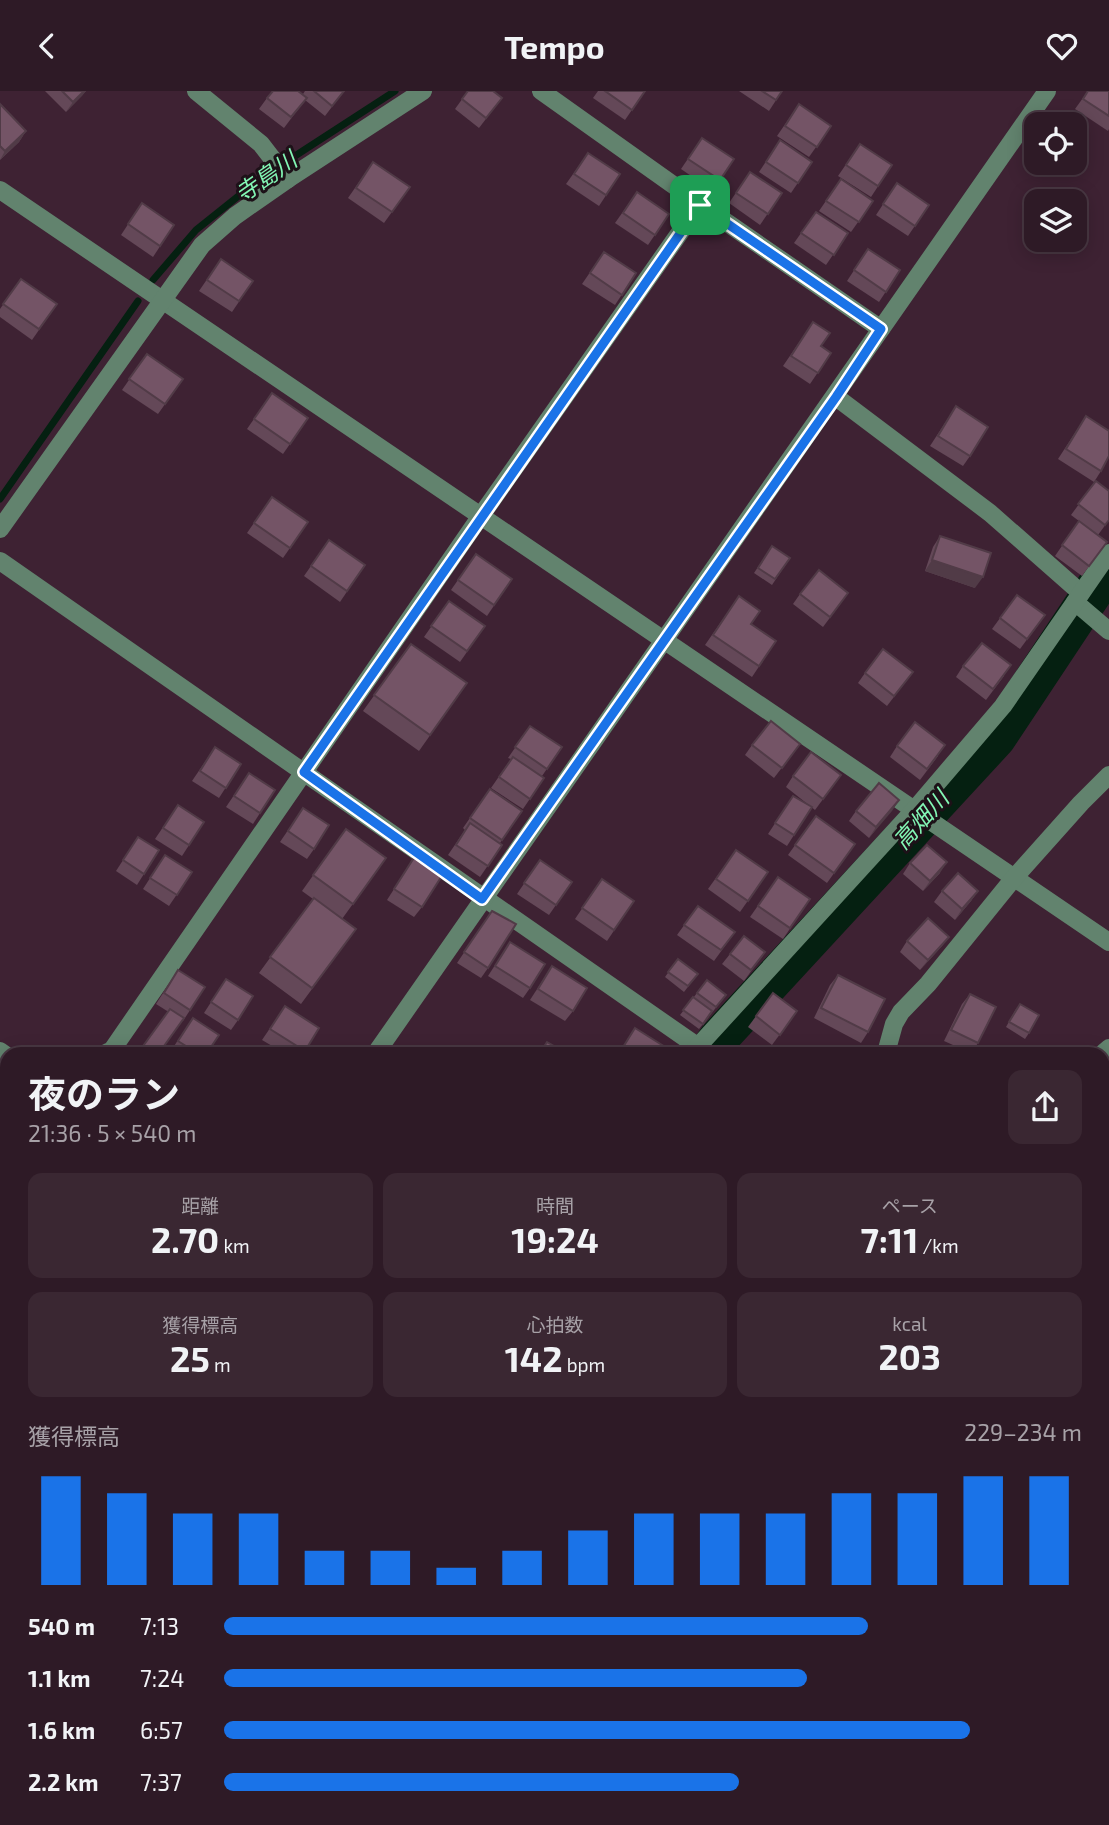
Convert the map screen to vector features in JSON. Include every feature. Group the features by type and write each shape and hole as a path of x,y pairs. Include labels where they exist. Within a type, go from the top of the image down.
{"street":[{"path":"196,91 261,144 282,171"},
{"path":"0,529 202,245 282,171 423,91"},
{"path":"541,91 700,205 881,329"},
{"path":"380,1047 1047,91"},
{"path":"0,190 1109,942"},
{"path":"114,1047 480,517 700,205"},
{"path":"836,397 990,513 1109,631"},
{"path":"704,1047 1003,706 1080,603 1109,553"},
{"path":"0,561 694,1047"},
{"path":"888,1047 894,1024 901,1012 1014,878 1109,775"}],"building":[{"path":"62,91 84,91 73,102"},
{"path":"273,91 298,91 307,98 291,117 267,98"},
{"path":"314,91 344,91 332,106"},
{"path":"468,91 493,91 502,98 486,118 462,99"},
{"path":"605,91 645,91 632,110"},
{"path":"762,91 782,91 776,100"},
{"path":"1088,91 1109,91 1109,116 1083,99"},
{"path":"0,104 26,131 5,151 0,146"},
{"path":"799,104 831,126 817,147 785,126"},
{"path":"702,138 734,159 720,180 688,159"},
{"path":"780,140 812,162 798,183 766,162"},
{"path":"860,144 892,165 878,186 846,165"},
{"path":"588,153 620,174 606,195 574,174"},
{"path":"373,162 410,187 392,212 356,188"},
{"path":"750,172 782,193 768,214 736,193"},
{"path":"841,179 873,201 859,222 826,201"},
{"path":"897,183 929,205 915,226 883,204"},
{"path":"637,192 669,214 655,235 623,213"},
{"path":"142,203 174,225 160,246 128,224"},
{"path":"816,212 848,233 834,255 801,233"},
{"path":"868,249 900,270 886,292 854,270"},
{"path":"604,252 636,273 622,295 590,273"},
{"path":"221,259 253,281 239,301 207,280"},
{"path":"21,279 57,304 39,329 3,304"},
{"path":"813,322 830,333 821,346 831,353 818,373 791,356"},
{"path":"147,354 183,379 165,404 129,379"},
{"path":"272,393 308,418 290,444 254,419"},
{"path":"956,406 988,427 970,456 938,436"},
{"path":"1086,416 1109,431 1109,456 1101,471 1066,449"},
{"path":"1096,481 1109,491 1109,520 1105,525 1078,504"},
{"path":"272,497 308,522 290,548 254,523"},
{"path":"1079,521 1107,542 1089,566 1062,545"},
{"path":"940,536 991,553 983,577 932,560"},
{"path":"329,540 365,565 347,591 311,566"},
{"path":"772,546 790,558 775,579 758,568"},
{"path":"476,554 512,579 494,605 458,580"},
{"path":"819,570 848,593 830,617 800,594"},
{"path":"1017,595 1045,615 1027,639 1000,618"},
{"path":"739,596 760,611 751,624 776,641 759,666 713,635"},
{"path":"449,601 485,626 467,651 431,626"},
{"path":"982,643 1011,665 993,689 963,666"},
{"path":"411,644 467,683 430,735 374,695"},
{"path":"883,649 913,672 894,696 865,673"},
{"path":"771,721 800,744 782,768 752,745"},
{"path":"915,722 945,745 927,769 897,746"},
{"path":"530,726 562,747 547,769 515,747"},
{"path":"215,747 241,764 226,788 200,771"},
{"path":"811,752 841,775 823,799 793,776"},
{"path":"513,757 544,778 530,799 499,777"},
{"path":"249,773 275,790 260,813 234,796"},
{"path":"879,783 899,800 876,827 856,811"},
{"path":"490,789 522,811 502,840 470,818"},
{"path":"793,796 812,807 794,835 775,823"},
{"path":"178,805 204,822 189,845 163,828"},
{"path":"303,808 329,825 314,849 288,831"},
{"path":"816,816 855,844 834,873 795,845"},
{"path":"470,823 502,845 488,866 456,845"},
{"path":"346,829 386,858 353,904 313,875"},
{"path":"138,837 159,850 144,874 123,860"},
{"path":"927,845 947,862 930,881 910,863"},
{"path":"736,850 768,872 748,901 716,879"},
{"path":"417,853 445,871 422,907 394,889"},
{"path":"165,855 192,872 177,895 150,878"},
{"path":"540,860 572,882 556,905 524,883"},
{"path":"958,873 978,891 962,909 942,891"},
{"path":"778,877 810,899 790,928 758,906"},
{"path":"602,879 634,901 614,930 582,908"},
{"path":"314,898 356,929 312,988 270,957"},
{"path":"698,906 735,932 721,950 684,925"},
{"path":"492,911 516,924 488,968 464,952"},
{"path":"928,918 949,937 928,960 907,941"},
{"path":"744,936 765,952 751,970 730,954"},
{"path":"510,942 545,964 530,988 495,966"},
{"path":"678,959 698,974 688,986 668,972"},
{"path":"552,966 587,988 573,1011 538,989"},
{"path":"178,970 205,987 190,1010 164,993"},
{"path":"838,975 885,999 868,1032 821,1008"},
{"path":"226,979 253,996 238,1020 211,1002"},
{"path":"707,980 726,995 716,1007 697,993"},
{"path":"773,993 797,1011 780,1035 756,1016"},
{"path":"970,994 996,1007 978,1043 951,1030"},
{"path":"693,997 712,1011 703,1024 683,1010"},
{"path":"1020,1004 1039,1015 1029,1033 1009,1022"},
{"path":"285,1006 319,1028 307,1047 299,1047 270,1029"},
{"path":"170,1009 184,1018 163,1047 142,1047"},
{"path":"193,1018 219,1035 211,1047 188,1047 178,1041"},
{"path":"635,1028 665,1047 623,1047"}],"waterway":[{"name":"寺島川","path":"153,280 196,230 261,178 395,91"},
{"name":"寺島川","path":"0,499 138,301"},
{"name":"高畑川","path":"712,1047 996,738 1108,569"}],"route":[{"path":"700,205 881,329 836,397 482,899 304,772 700,205"}]}
